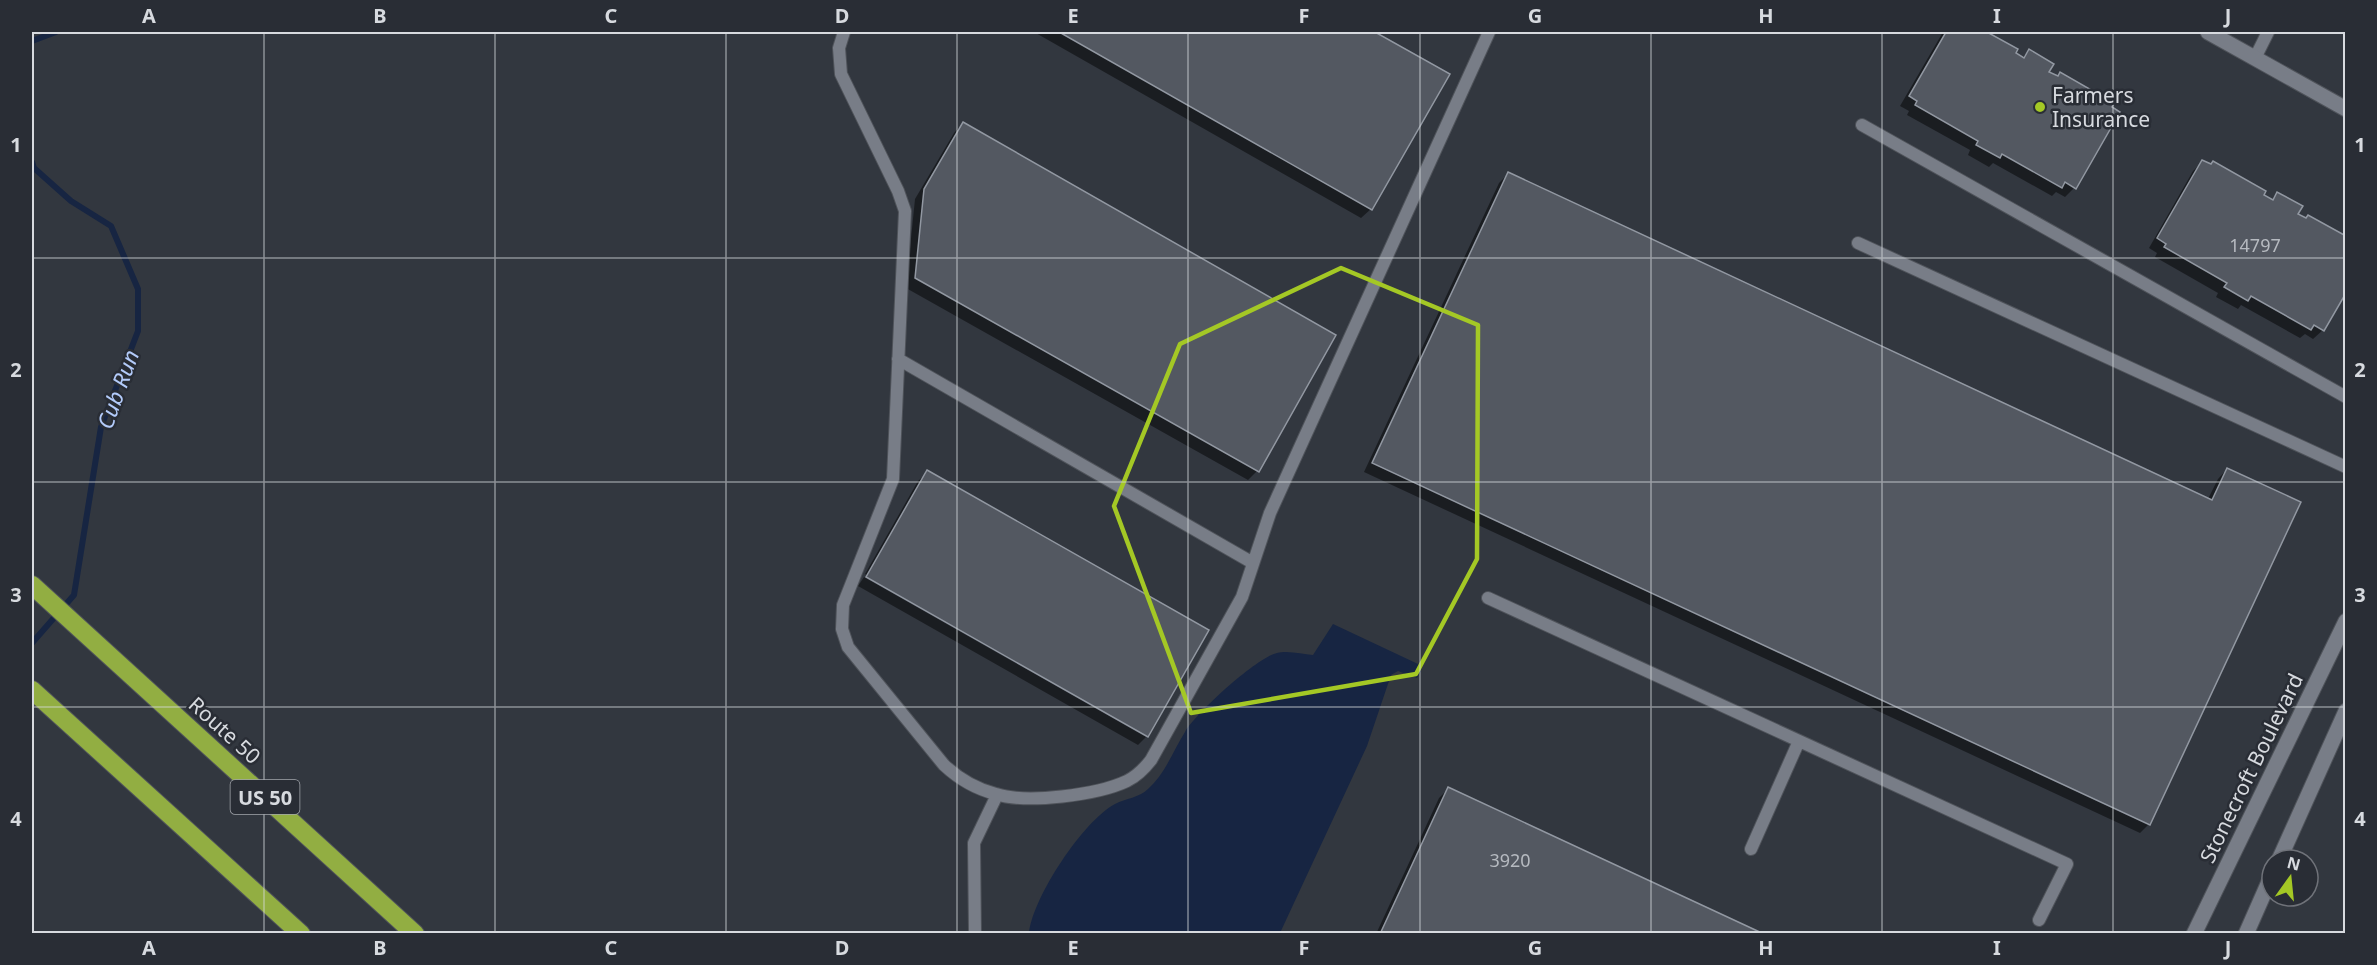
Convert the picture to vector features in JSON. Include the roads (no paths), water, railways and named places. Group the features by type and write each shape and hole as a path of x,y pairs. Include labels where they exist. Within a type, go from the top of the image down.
{"highway":[{"name":"Route 50","path":"32,585 415,933"},
{"path":"32,690 300,933"}],"street":[{"path":"2208,32 2346,110"},
{"name":"Stonecroft Boulevard","path":"2194,933 2346,621"},
{"path":"2284,848 2346,711"},
{"path":"2246,933 2260,902"}],"lane":[{"path":"844,32 839,48 841,74 898,191 905,211 893,479 843,605 843,639 944,765 959,778 998,795 1047,798 1115,786 1140,773 1151,760 1242,597 1270,513 1489,32"},
{"path":"2255,58 2268,32"},
{"path":"1862,124 2346,397"},
{"path":"1858,243 2346,467"},
{"path":"898,359 1253,563"},
{"path":"1488,598 2067,864 2039,920"},
{"path":"1751,849 1799,741"},
{"path":"975,933 974,843 998,795"}],"water":[{"path":"1333,624 1418,664 1421,671 1417,678 1398,671 1391,675 1367,746 1280,933 1029,933 1040,900 1075,843 1102,813 1115,804 1141,794 1154,783 1191,723 1201,712 1242,675 1267,657 1281,652 1313,655"}],"waterway":[{"name":"Cub Run","path":"32,41 56,32"},
{"name":"Cub Run","path":"32,162 34,168 71,201 111,226 138,289 138,331 101,427 74,595 32,643"}],"place":[{"name":"Farmers Insurance","path":"2040,107"}]}
